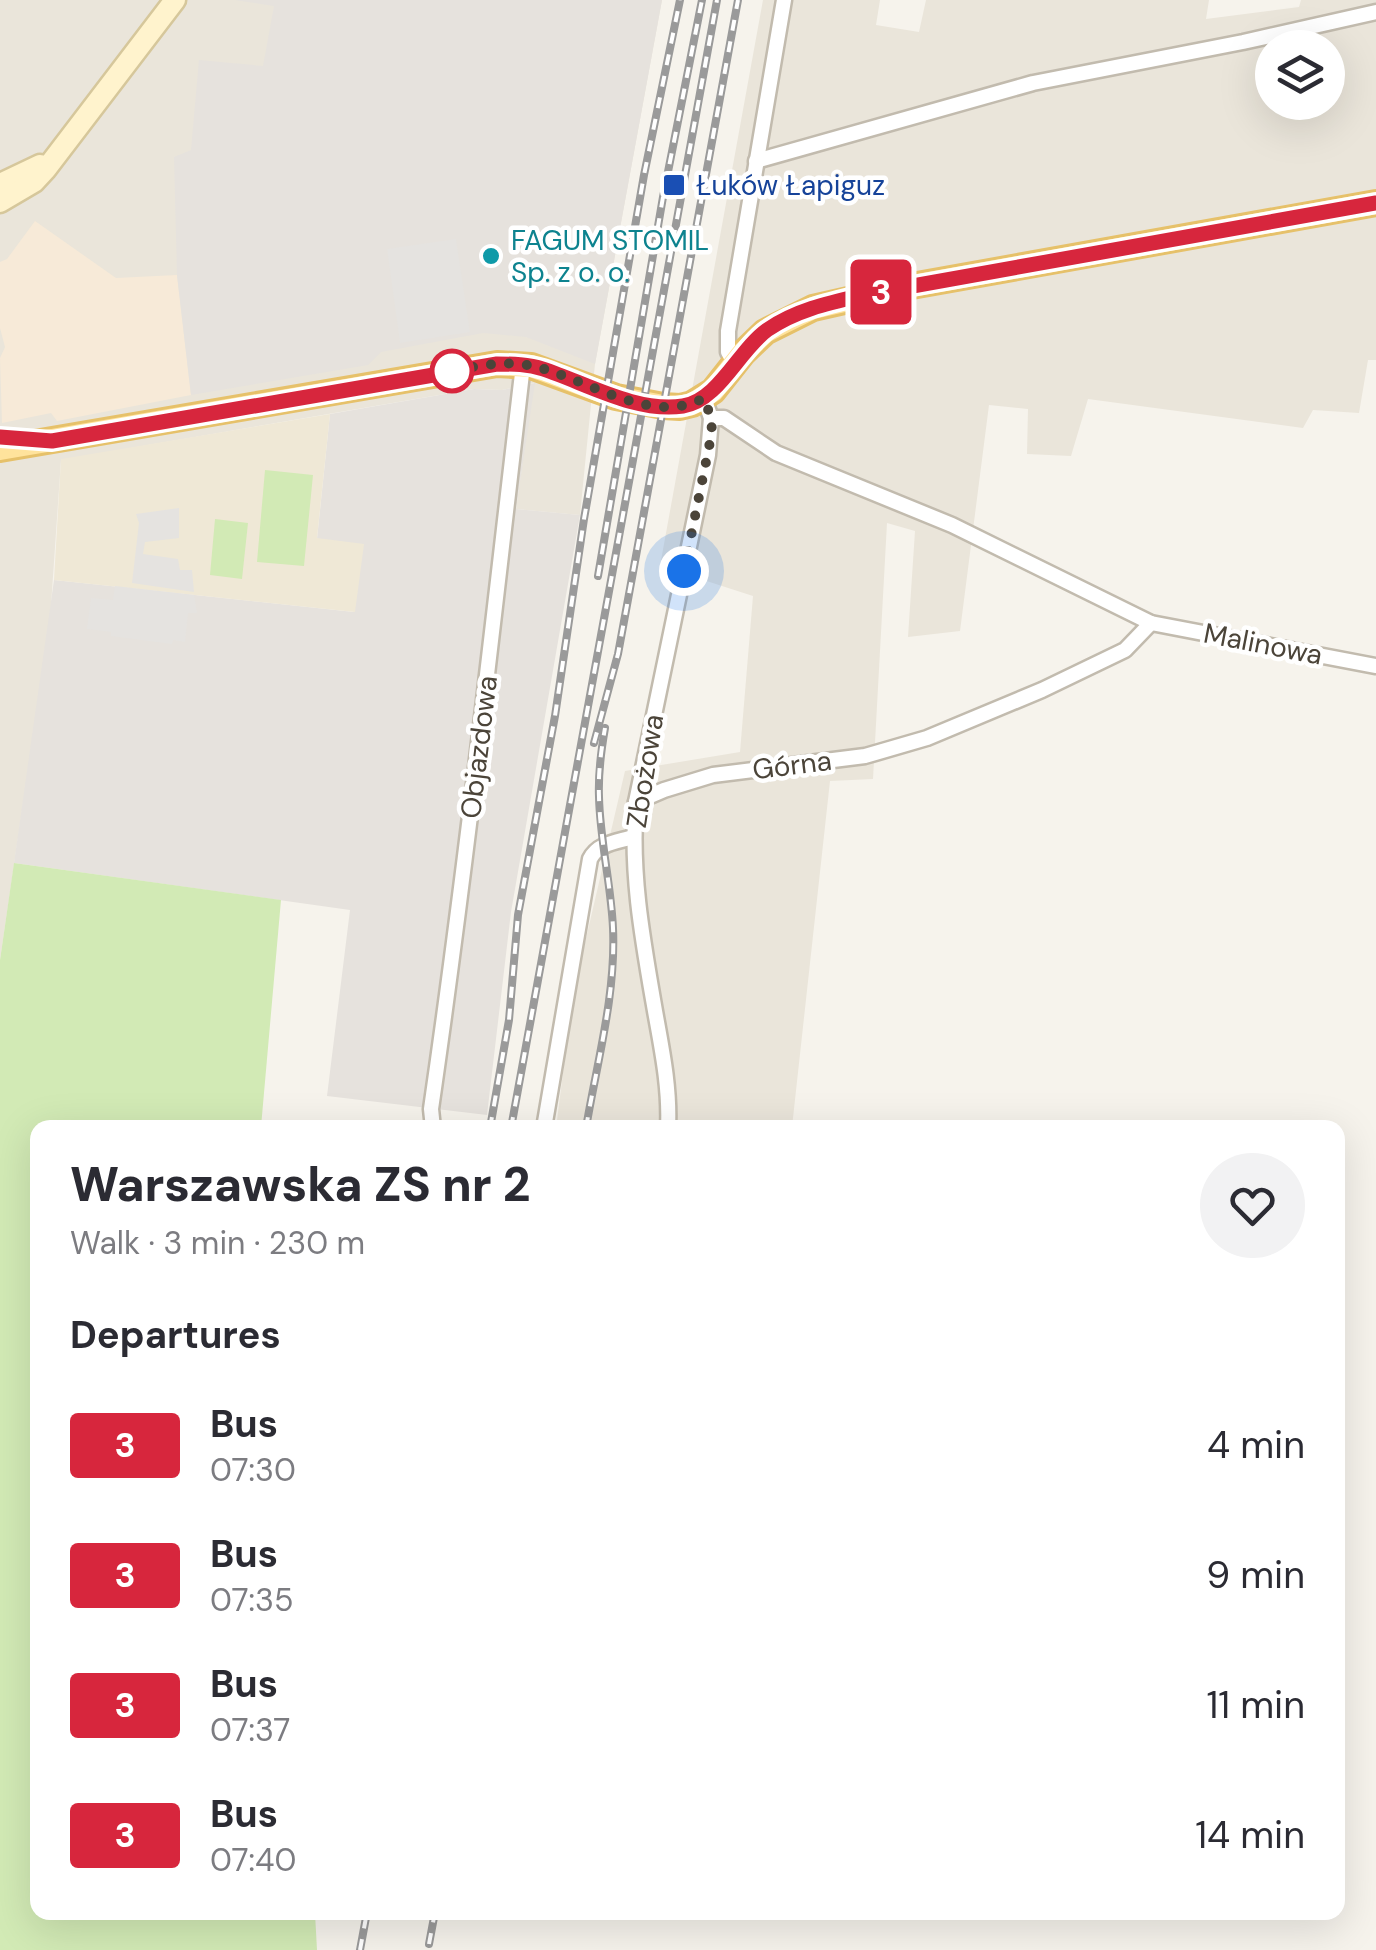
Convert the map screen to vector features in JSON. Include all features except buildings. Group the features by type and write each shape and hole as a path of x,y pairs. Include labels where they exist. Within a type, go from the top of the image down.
{"main road":[{"path":"0,202 34,182 175,0"},
{"path":"0,184 54,156"},
{"path":"0,449 497,364 523,364 598,392 663,406 692,404 708,408 712,391 753,342 777,324 830,303 1376,202"},
{"path":"0,437 52,441"}],"street":[{"path":"734,363 728,352 728,330 784,0"},
{"path":"756,161 1033,83 1376,12"},
{"name":"Objazdowa","path":"432,1120 523,364"},
{"name":"Malinowa","path":"708,408 776,453 952,526 1152,623 1375,666"},
{"name":"Zbożowa","path":"668,1120 666,1075 637,895 633,838 636,802 708,455 708,408"},
{"name":"Górna","path":"636,802 713,775 865,756 900,747 1042,690 1125,650 1152,623"},
{"path":"545,1120 590,859 604,845 633,838"}],"shaded area":[{"path":"0,0 662,0 595,364 580,515 516,509 534,383 502,390 474,389 61,460 50,620 0,960"},
{"path":"235,0 662,0 595,364 526,337 483,333 381,352 368,365 191,395 177,275 174,157 191,150 199,60 263,66 274,6"},
{"path":"763,0 880,0 876,25 919,32 926,0 1209,0 1206,19 1299,7 1301,0 1376,0 1376,360 1368,360 1359,413 1313,410 1303,428 1088,399 1071,456 1027,454 1028,409 989,405 960,631 908,637 915,531 887,523 873,779 830,781 793,1120 557,1120 573,994 625,771 740,752 753,596 660,566"},
{"path":"35,221 116,278 177,275 191,395 57,421 51,413 2,423 0,358 5,347 0,328 0,262 7,259"},
{"path":"456,239 470,332 400,343 387,249"},
{"path":"535,383 516,509 580,515 511,912 487,1115 327,1096 350,910 14,863 54,580 354,612 317,539 330,414 474,389 502,390"},
{"path":"330,414 317,538 364,544 355,612 54,580 61,459"},
{"path":"179,508 179,538 145,542 143,554 178,559 180,570 192,570 194,592 132,583 139,523 136,514"},
{"path":"115,586 194,595 197,613 188,613 185,642 173,640 172,644 111,636 111,632 87,629 91,598 113,600"}],"green space":[{"path":"265,470 313,475 304,566 257,562"},
{"path":"215,519 248,523 242,579 210,575"},
{"path":"14,863 281,900 262,1120 30,1120 30,1920 315,1920 317,1950 0,1950 0,960"}],"railway":[{"path":"491,1120 509,1020 518,915 555,716 584,519 644,175 680,0"},
{"path":"598,576 663,197 702,0"},
{"path":"512,1120 717,0"},
{"path":"594,743 618,654 738,0"},
{"path":"587,1120 609,1003 613,953 599,797 605,728"},
{"path":"360,1950 366,1920"},
{"path":"429,1944 434,1920"}],"bus line":[{"name":"3","path":"0,437 52,441 497,364 523,364 627,400 680,407 712,391 743,352 765,332 813,308 868,294 1376,203"}],"place":[{"name":"Łuków Łapiguz","path":"674,185"},
{"name":"FAGUM STOMIL Sp. z o. o.","path":"491,256"}],"route":[{"path":"452,371 436,374 523,364 627,400 680,407 704,398 712,432 684,571"}]}
